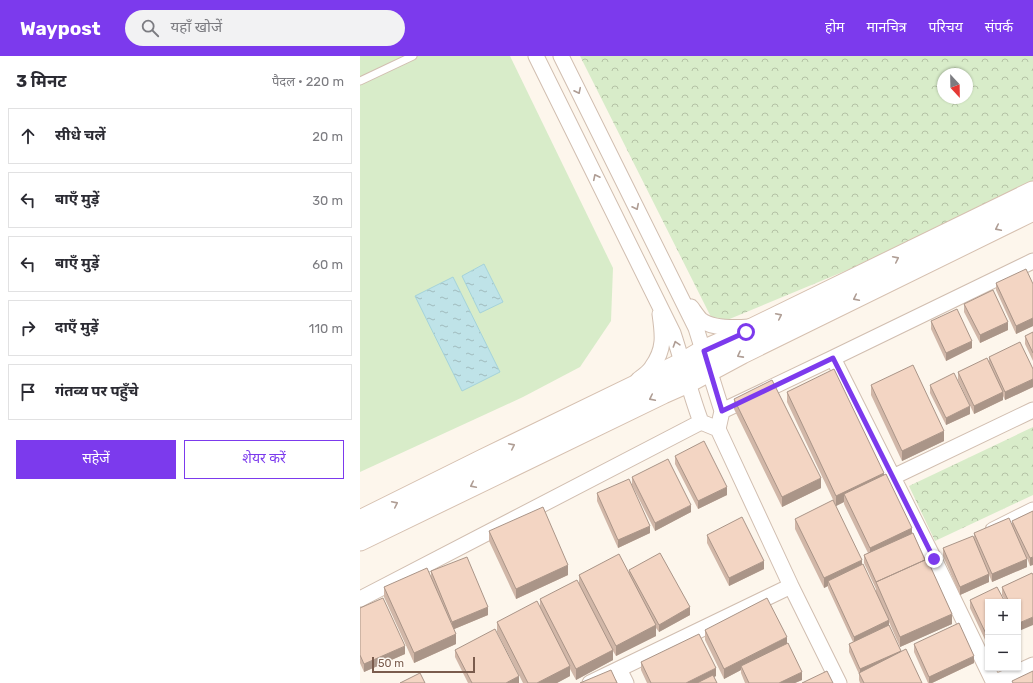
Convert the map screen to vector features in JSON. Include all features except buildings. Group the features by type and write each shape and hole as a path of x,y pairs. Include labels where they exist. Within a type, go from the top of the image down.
{"main road":[{"path":"360,540 648,400 685,372 704,351 757,327 1033,192"},
{"path":"360,521 629,389 685,372 709,371 742,353 1033,210"}],"street":[{"path":"536,56 673,333 693,399 702,422 718,429"},
{"path":"561,56 696,328 722,411 718,429 791,586 839,683"},
{"path":"722,411 1032,264"},
{"path":"678,293 702,320 713,325 734,328 757,327"},
{"path":"629,389 652,368 659,356 662,344 662,326 659,304"},
{"path":"833,358 934,559 994,683 1033,665"},
{"path":"892,477 1033,410"},
{"path":"360,599 702,422"},
{"path":"983,534 1033,510"},
{"path":"934,559 948,552"},
{"path":"590,683 791,586"},
{"path":"619,669 626,683"}],"lane":[{"path":"360,81 413,56"}],"green space":[{"path":"360,56 510,56 613,268 611,321 580,367 523,397 360,472"},
{"path":"580,56 1033,56 1033,193 715,325"},
{"path":"1033,427 1033,495 935,541 909,486"}],"water":[{"path":"484,264 503,302 480,313 462,276"},
{"path":"453,277 500,372 462,391 415,296"}],"route":[{"path":"746,332 704,351 722,411 833,358 934,559"}]}
